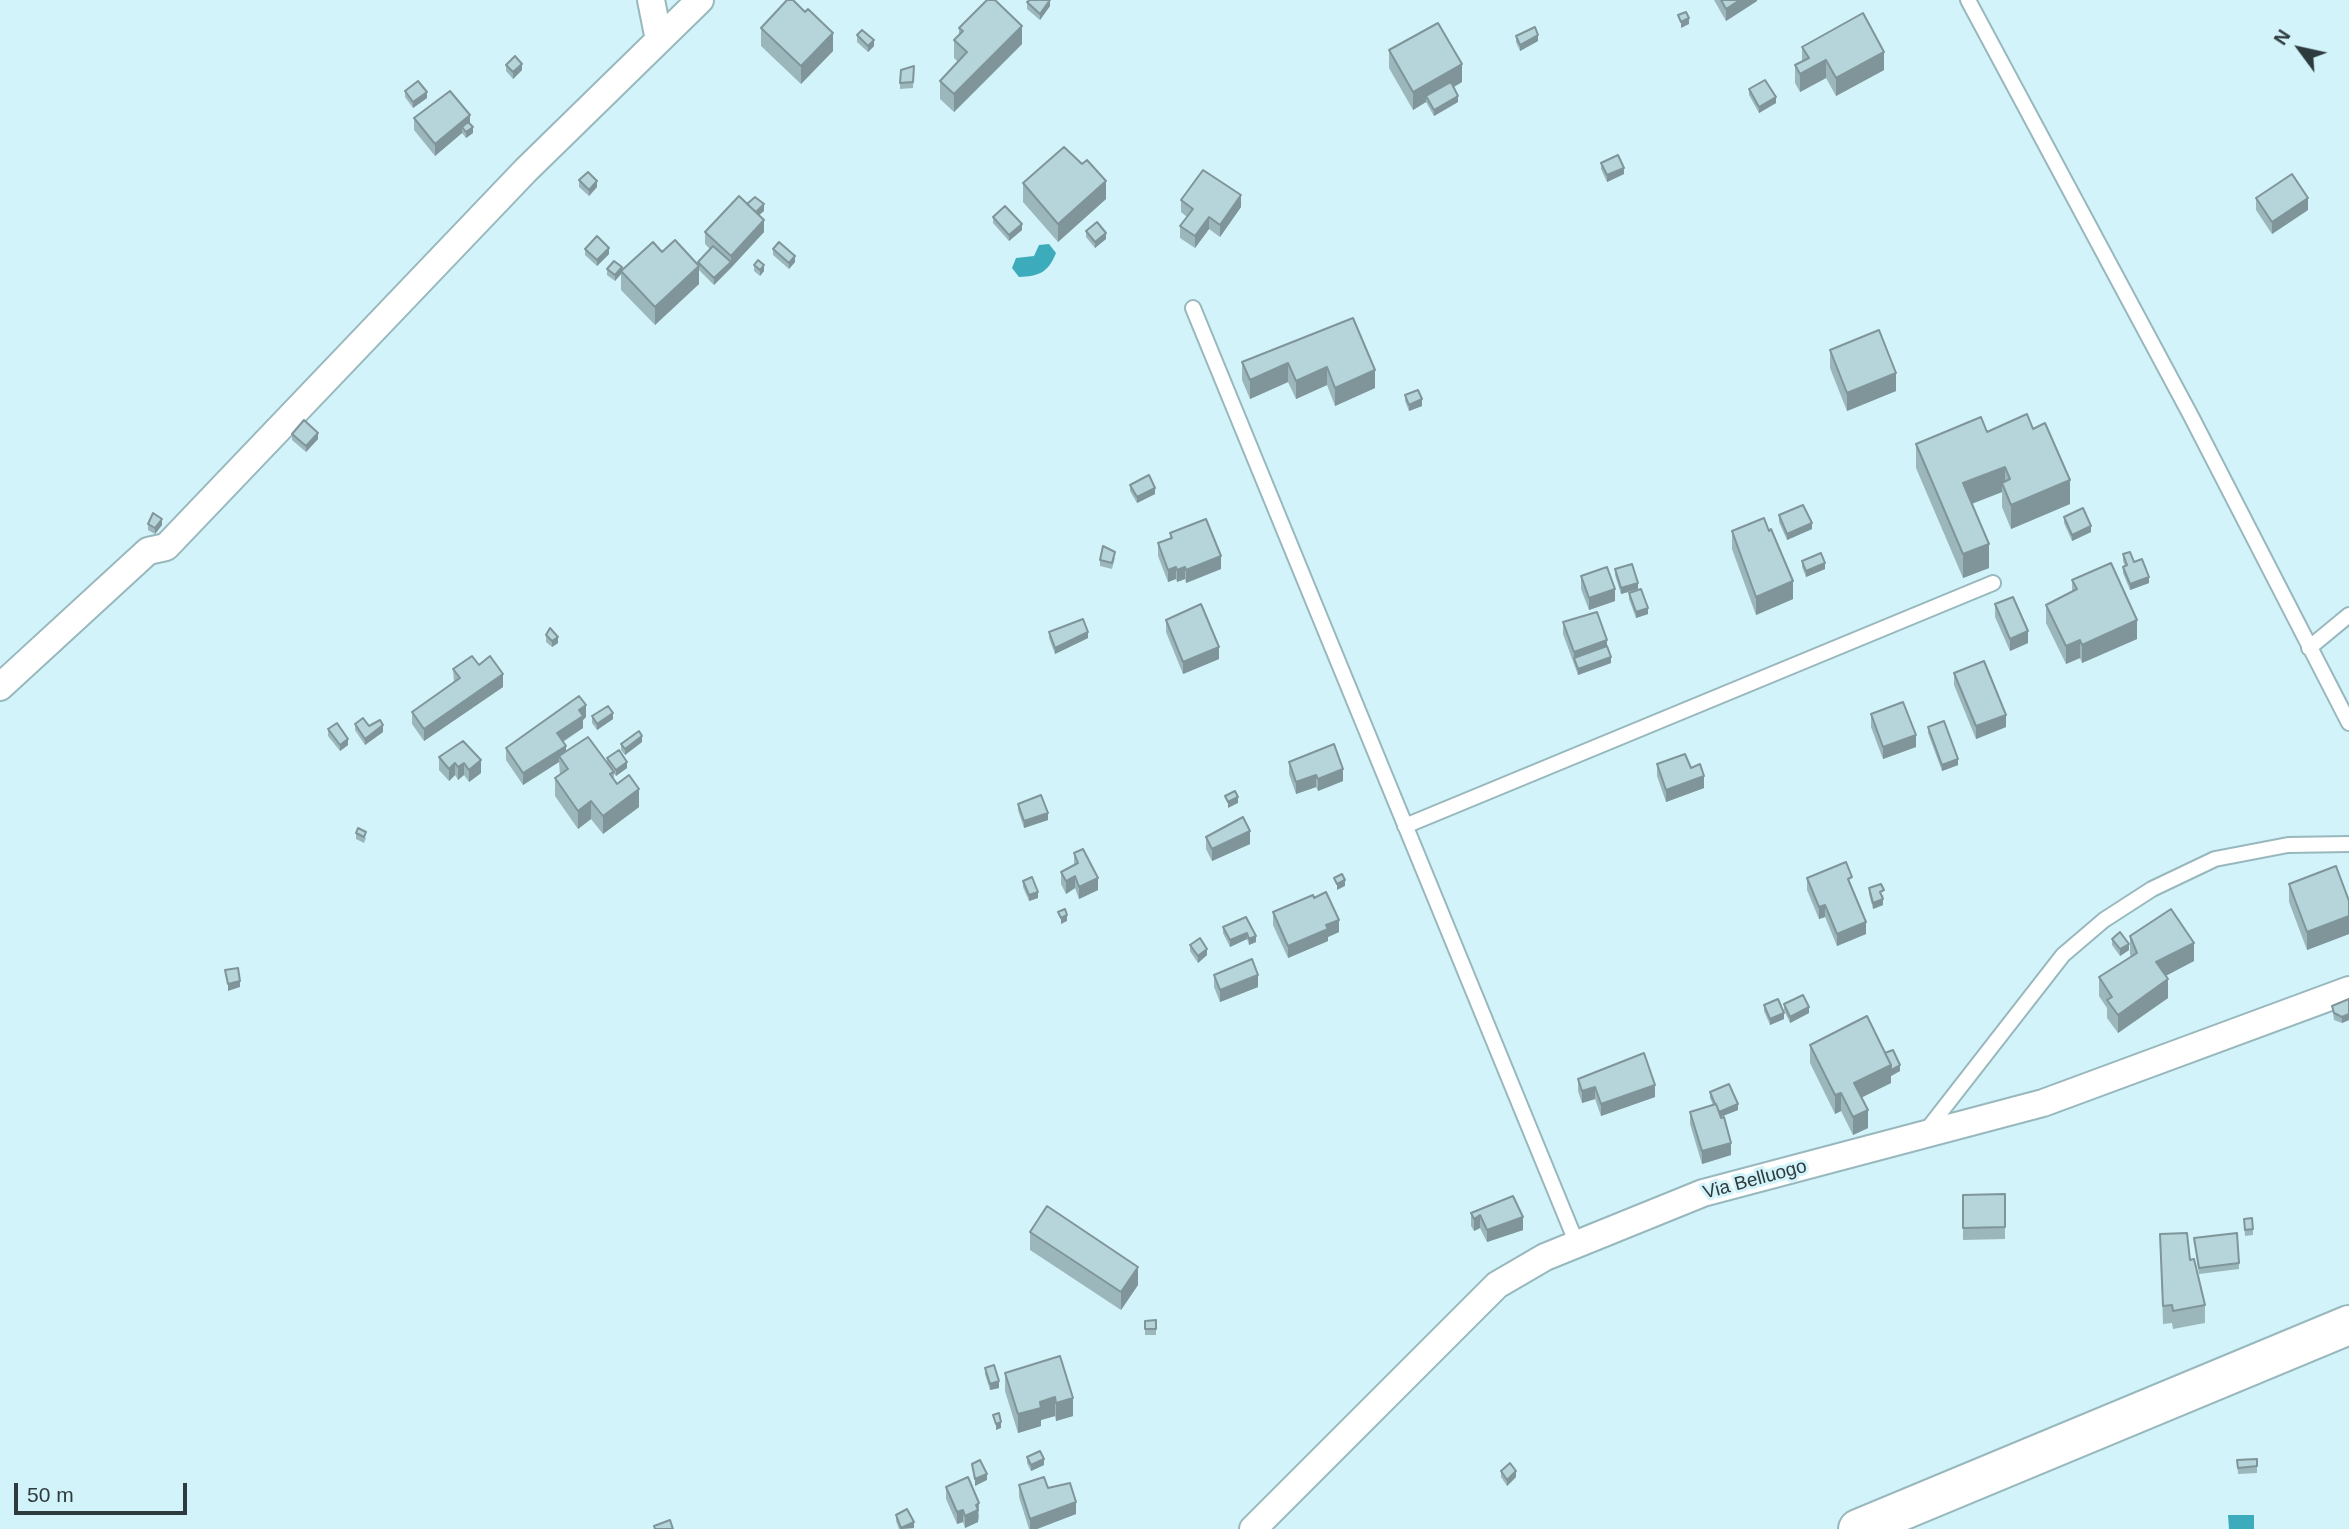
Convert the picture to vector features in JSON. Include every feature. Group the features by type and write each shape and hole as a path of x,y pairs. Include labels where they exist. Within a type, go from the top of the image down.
{"main road":[{"path":"1857,1529 2349,1325"}],"street":[{"path":"651,0 659,40"},
{"path":"0,687 148,551 166,547 526,170 700,0"},
{"name":"Via Belluogo","path":"1253,1529 1497,1284 1545,1257 1703,1193 2043,1103 2349,990"}],"lane":[{"path":"1968,0 2191,416 2349,723"},
{"path":"1193,308 1577,1244"},
{"path":"1405,826 1993,583"},
{"path":"2309,648 2349,615"},
{"path":"1923,1135 2063,956 2104,920 2152,889 2215,859 2288,845 2349,844"}],"water":[{"path":"1049,244 1056,253 1050,265 1032,276 1019,277 1012,268 1016,258 1034,256 1039,245"},
{"path":"2228,1515 2254,1515 2254,1529 2229,1529"}],"building":[{"path":"787,0 793,0 805,12 808,9 833,33 801,66 761,28"},
{"path":"987,0 995,0 1022,26 954,94 940,81 967,52 954,40 963,31 959,28"},
{"path":"1050,0 1040,14 1027,2"},
{"path":"1721,0 1740,0 1726,9"},
{"path":"1686,12 1689,18 1681,22 1678,15"},
{"path":"1863,13 1884,52 1836,78 1826,60 1800,74 1795,65 1809,58 1802,47"},
{"path":"1438,23 1462,64 1413,92 1389,50"},
{"path":"1535,27 1538,35 1520,45 1516,36"},
{"path":"862,30 874,40 868,46 857,35"},
{"path":"515,56 522,64 513,72 506,65"},
{"path":"914,66 913,82 900,83 901,70"},
{"path":"1765,80 1776,97 1759,107 1749,89"},
{"path":"418,81 427,92 413,102 405,91"},
{"path":"1451,82 1458,96 1434,110 1426,96"},
{"path":"450,91 470,115 435,144 414,118"},
{"path":"468,122 473,127 466,132 462,127"},
{"path":"1064,147 1082,164 1087,160 1106,181 1058,224 1023,183"},
{"path":"1618,155 1624,168 1607,175 1601,163"},
{"path":"1203,170 1241,195 1220,225 1209,217 1195,236 1180,226 1193,209 1181,200"},
{"path":"588,172 597,181 589,190 579,180"},
{"path":"2292,174 2308,198 2272,222 2256,198"},
{"path":"739,196 764,220 731,256 705,232"},
{"path":"755,197 764,204 756,212 747,204"},
{"path":"1005,206 1022,224 1009,235 993,217"},
{"path":"1097,222 1106,233 1095,242 1086,231"},
{"path":"597,236 609,248 597,260 585,249"},
{"path":"675,240 699,266 655,307 621,271 653,242 662,252"},
{"path":"779,242 795,256 789,263 773,249"},
{"path":"713,246 731,262 714,278 698,262"},
{"path":"758,260 764,265 760,270 754,265"},
{"path":"614,261 622,267 615,275 607,269"},
{"path":"1353,318 1375,370 1335,388 1327,367 1296,381 1288,363 1250,380 1242,362"},
{"path":"1879,330 1896,373 1847,393 1830,350"},
{"path":"1418,390 1422,399 1409,405 1405,395"},
{"path":"2027,414 2033,429 2045,423 2070,480 2011,505 2002,483 2010,479 2005,467 1963,483 1989,544 1963,554 1916,444 1981,417 1987,432"},
{"path":"304,420 318,433 306,446 292,434"},
{"path":"1149,475 1155,488 1137,497 1130,485"},
{"path":"1803,505 1812,523 1787,534 1779,515"},
{"path":"2083,508 2091,526 2072,535 2064,517"},
{"path":"153,513 162,519 155,528 148,524"},
{"path":"1764,518 1793,581 1756,597 1732,531"},
{"path":"1206,519 1221,556 1186,570 1185,567 1177,570 1176,567 1168,570 1158,543 1172,538 1170,533"},
{"path":"1103,546 1115,552 1112,563 1100,560"},
{"path":"2130,552 2134,562 2142,559 2149,577 2130,584 2123,567 2127,565 2123,554"},
{"path":"1821,553 1825,563 1806,571 1802,561"},
{"path":"2111,563 2137,620 2082,645 2080,640 2066,646 2046,605 2077,589 2072,580"},
{"path":"1632,564 1638,583 1621,588 1615,569"},
{"path":"1607,567 1615,589 1589,598 1581,576"},
{"path":"1641,589 1648,608 1636,612 1629,593"},
{"path":"2013,597 2028,631 2010,639 1995,604"},
{"path":"1201,604 1219,647 1183,662 1166,620"},
{"path":"1597,612 1607,640 1574,652 1563,622"},
{"path":"1083,619 1088,632 1055,648 1049,632"},
{"path":"550,628 558,637 552,641 546,635"},
{"path":"1607,646 1611,657 1578,669 1574,658"},
{"path":"472,656 479,665 490,656 503,674 424,729 412,712 460,678 453,669"},
{"path":"1984,661 2006,715 1976,726 1954,673"},
{"path":"579,696 586,705 579,710 583,716 557,733 566,746 523,773 506,748"},
{"path":"1903,702 1916,735 1883,747 1871,714"},
{"path":"608,706 613,713 597,724 592,716"},
{"path":"363,718 369,726 380,720 383,725 365,739 355,724"},
{"path":"1944,721 1958,759 1942,765 1928,727"},
{"path":"337,723 348,739 340,745 328,729"},
{"path":"639,731 642,736 625,749 621,744"},
{"path":"588,737 614,772 610,774 617,784 629,775 639,789 603,816 591,801 578,811 555,778 568,769 559,756"},
{"path":"463,741 481,760 469,770 464,763 458,767 455,763 449,769 439,757"},
{"path":"1334,744 1343,769 1318,779 1316,775 1296,782 1289,762"},
{"path":"619,750 627,762 616,770 607,758"},
{"path":"1685,754 1691,768 1700,764 1704,776 1666,790 1657,764"},
{"path":"1235,791 1238,797 1228,802 1225,796"},
{"path":"1041,795 1048,813 1024,821 1018,804"},
{"path":"1243,817 1250,831 1212,849 1206,837"},
{"path":"358,828 366,832 364,837 356,833"},
{"path":"1083,849 1098,878 1079,887 1075,876 1066,881 1061,872 1078,863 1074,853"},
{"path":"1846,862 1852,877 1848,879 1866,922 1837,934 1825,905 1819,907 1807,878"},
{"path":"2336,866 2349,901 2349,916 2307,932 2289,884"},
{"path":"1342,874 1345,880 1337,884 1334,878"},
{"path":"1032,877 1038,892 1029,895 1023,881"},
{"path":"1881,884 1884,890 1880,892 1883,899 1873,903 1869,888"},
{"path":"1326,892 1339,920 1326,925 1328,929 1288,946 1273,912"},
{"path":"1065,909 1067,915 1061,918 1058,912"},
{"path":"2171,909 2194,943 2156,962 2168,979 2118,1015 2107,1000 2112,997 2099,977 2137,953 2130,936"},
{"path":"1246,917 1256,936 1249,939 1247,933 1230,940 1223,927"},
{"path":"2120,932 2129,944 2120,949 2112,939"},
{"path":"1200,938 1207,949 1198,956 1190,945"},
{"path":"1252,959 1258,975 1220,990 1214,975"},
{"path":"238,968 240,981 228,984 225,970"},
{"path":"1803,995 1809,1007 1790,1017 1784,1004"},
{"path":"1778,999 1784,1013 1770,1019 1764,1005"},
{"path":"2349,999 2349,1014 2342,1017 2334,1013 2332,1006"},
{"path":"1867,1016 1891,1065 1854,1083 1868,1110 1853,1117 1841,1093 1835,1095 1810,1045"},
{"path":"1893,1050 1900,1065 1891,1070 1885,1053"},
{"path":"1644,1053 1655,1085 1601,1104 1595,1087 1582,1091 1578,1079"},
{"path":"1729,1084 1738,1104 1719,1112 1710,1092"},
{"path":"1716,1104 1721,1118 1724,1117 1731,1143 1702,1151 1690,1112"},
{"path":"2005,1194 2005,1227 1963,1228 1963,1195"},
{"path":"1513,1196 1523,1217 1487,1230 1480,1215 1474,1219 1471,1213"},
{"path":"1047,1206 1138,1267 1121,1292 1030,1232"},
{"path":"2252,1218 2253,1229 2245,1230 2244,1219"},
{"path":"2187,1233 2190,1260 2194,1259 2205,1305 2173,1311 2172,1305 2163,1306 2160,1234"},
{"path":"2237,1233 2239,1263 2199,1268 2194,1238"},
{"path":"1156,1320 1156,1329 1145,1329 1145,1321"},
{"path":"1060,1356 1073,1398 1056,1403 1055,1397 1040,1402 1041,1408 1018,1414 1005,1373"},
{"path":"994,1365 999,1381 990,1384 985,1368"},
{"path":"999,1413 1001,1422 996,1424 993,1415"},
{"path":"1040,1451 1044,1459 1031,1465 1027,1457"},
{"path":"2257,1459 2257,1466 2238,1468 2237,1460"},
{"path":"980,1460 987,1474 975,1479 972,1464"},
{"path":"1510,1463 1516,1471 1507,1480 1501,1471"},
{"path":"968,1477 979,1503 976,1505 978,1510 965,1516 963,1510 957,1512 946,1487"},
{"path":"1044,1477 1048,1488 1070,1483 1076,1502 1030,1519 1019,1485"},
{"path":"907,1509 914,1522 901,1528 896,1515"},
{"path":"670,1520 673,1529 655,1529 654,1526"}]}
